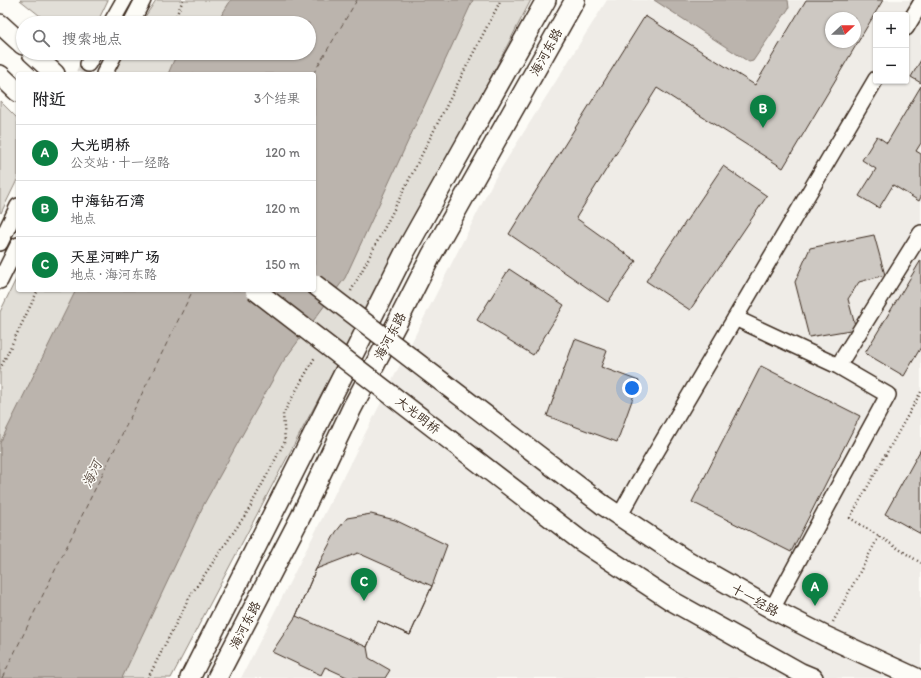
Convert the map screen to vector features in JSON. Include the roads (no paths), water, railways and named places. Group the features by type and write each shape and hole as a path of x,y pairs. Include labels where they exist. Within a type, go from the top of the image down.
{"main road":[{"name":"海河东路","path":"190,678 405,252 546,0"},
{"name":"海河东路","path":"217,678 301,516 352,408 431,256 575,0"},
{"path":"0,24 16,39"},
{"path":"40,60 53,72"},
{"path":"0,75 16,90"},
{"name":"十一经路","path":"316,286 619,517 681,557 772,610 916,678"},
{"name":"大光明桥","path":"258,292 581,541 672,601 801,673 813,678"}],"street":[{"path":"115,16 124,0"},
{"path":"135,16 143,0"},
{"path":"909,23 921,3"},
{"path":"105,72 111,60"},
{"path":"619,517 873,84"},
{"path":"0,243 16,210"},
{"path":"838,366 921,233"},
{"path":"0,281 16,249"},
{"path":"735,318 838,366 888,395 772,610"}],"water":[{"name":"海河","path":"231,0 473,0 345,278 282,363 204,504 122,678 0,678 0,443 75,292 316,292 316,72 169,72 174,60 316,60 316,16 221,16"},
{"path":"654,0 788,0 789,8 753,61 749,62"}],"tunnel":[{"path":"84,72 88,64"}],"place":[{"name":"中海钻石湾","path":"763,128"},
{"name":"天星河畔广场","path":"364,601"},
{"name":"大光明桥","path":"815,606"}]}
